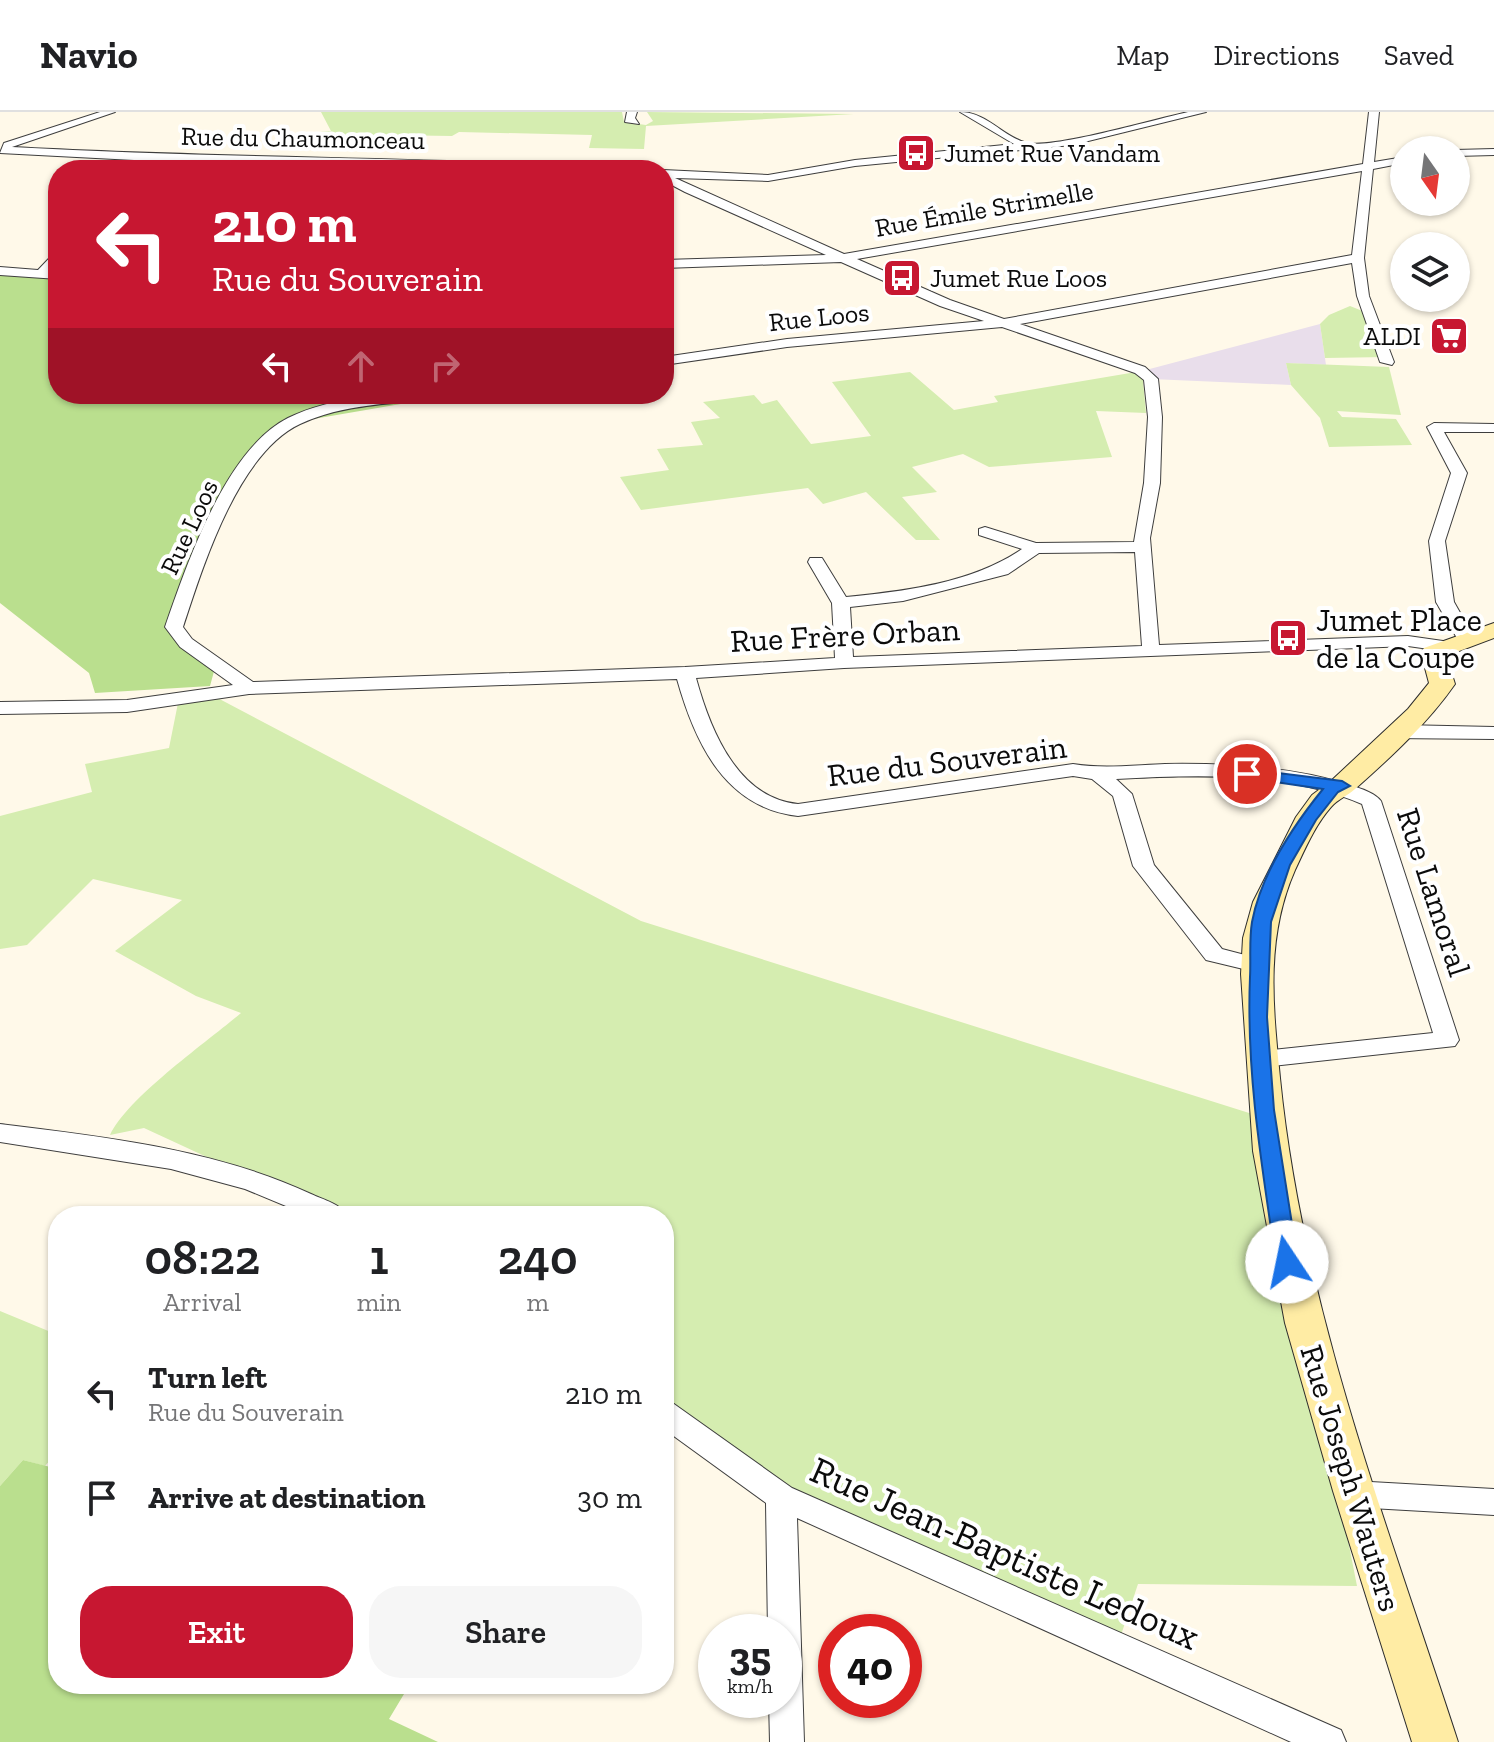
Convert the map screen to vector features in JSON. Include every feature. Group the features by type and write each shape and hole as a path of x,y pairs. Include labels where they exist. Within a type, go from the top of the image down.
{"street":[{"path":"0,149 110,112"},
{"path":"965,112 1027,147"},
{"path":"674,174 768,178 855,163 1095,139 1201,112"},
{"path":"1374,112 1358,258 1363,296 1387,362"},
{"name":"Rue du Chaumonceau","path":"0,149 134,157 281,160"},
{"path":"1470,153 1494,152"},
{"name":"Rue Émile Strimelle","path":"674,264 843,258 1390,162"},
{"path":"674,182 945,303 1140,370 1151,379 1155,417 1152,483 1143,547 1151,652"},
{"name":"Rue Loos","path":"674,360 787,343 1004,323 1358,258"},
{"path":"41,275 48,266"},
{"path":"0,271 48,275"},
{"name":"Rue Loos","path":"249,688 186,643 174,627 186,589 240,475 268,440 290,423 320,412 372,404"},
{"path":"1494,428 1434,427 1459,473 1437,541 1445,602 1455,644 1494,630"},
{"path":"985,532 1035,548 1143,547"},
{"path":"841,603 903,596 1002,570 1035,548"},
{"path":"816,562 841,603 844,663"},
{"name":"Rue Frère Orban","path":"0,708 127,706 249,688 685,673 844,663 1408,641 1455,644"},
{"name":"Rue Joseph Wauters","path":"1435,1742 1353,1494 1284,1248 1268,1148 1258,1017 1262,922 1282,865 1308,818 1332,789 1342,786 1442,684 1433,653 1455,644"},
{"name":"Rue du Souverain","path":"685,673 695,711 722,764 769,805 798,810 1073,770 1100,776 1164,770 1247,774 1342,786"},
{"path":"1396,734 1401,731 1494,733"},
{"path":"1100,776 1122,794 1144,866 1214,955 1260,966"},
{"name":"Rue Lamoral","path":"1262,1059 1447,1040 1371,801 1342,786"},
{"path":"0,1133 118,1146 215,1169 315,1206"},
{"name":"Rue Jean-Baptiste Ledoux","path":"674,1420 781,1497 1329,1742"},
{"path":"1353,1494 1494,1502"},
{"path":"781,1497 787,1742"}],"shaded area":[{"path":"1320,324 1326,365 1286,363 1291,385 1151,379 1142,371"}],"green space":[{"path":"321,112 622,112 624,122 646,125 653,121 647,112 854,114 646,126 644,149 589,148 592,135 459,132 452,136 386,135 374,145 316,145 320,132 331,131"},
{"path":"0,270 48,271 48,404 401,404 290,423 251,464 220,516 174,626 216,664 210,686 95,693 89,673 0,603"},
{"path":"1350,306 1370,314 1386,357 1325,358 1320,324 1329,315"},
{"path":"1286,363 1389,367 1401,415 1337,411 1342,417 1396,419 1412,445 1329,447 1320,418 1291,385"},
{"path":"1142,371 1146,413 1096,411 1112,457 989,467 963,454 912,467 937,492 902,497 940,540 916,540 866,492 823,504 808,488 641,510 620,477 669,470 657,449 703,445 691,422 720,418 703,402 754,395 762,404 777,400 811,444 871,436 832,382 910,372 954,410 998,402 994,396"},
{"path":"210,694 641,921 1265,1118 1357,1586 1138,1584 1120,1638 781,1497 674,1420 674,1206 312,1206 144,1128 110,1135 119,1120 150,1087 241,1013 196,996 115,951 182,900 93,879 27,945 0,949 0,816 92,792 85,764 169,748 179,698"},
{"path":"0,1311 48,1331 48,1463 45,1466 23,1460 0,1486"},
{"path":"23,1460 48,1466 48,1694 404,1694 389,1719 438,1742 0,1742 0,1486"}],"place":[{"name":"Jumet Rue Vandam","path":"916,153"},
{"name":"Jumet Rue Loos","path":"902,278"},
{"name":"ALDI","path":"1449,336"},
{"name":"Jumet Place de la Coupe","path":"1288,638"}],"route":[{"path":"1247,774 1342,786 1332,789 1308,818 1282,865 1262,922 1258,1017 1264,1110 1287,1262"}]}
